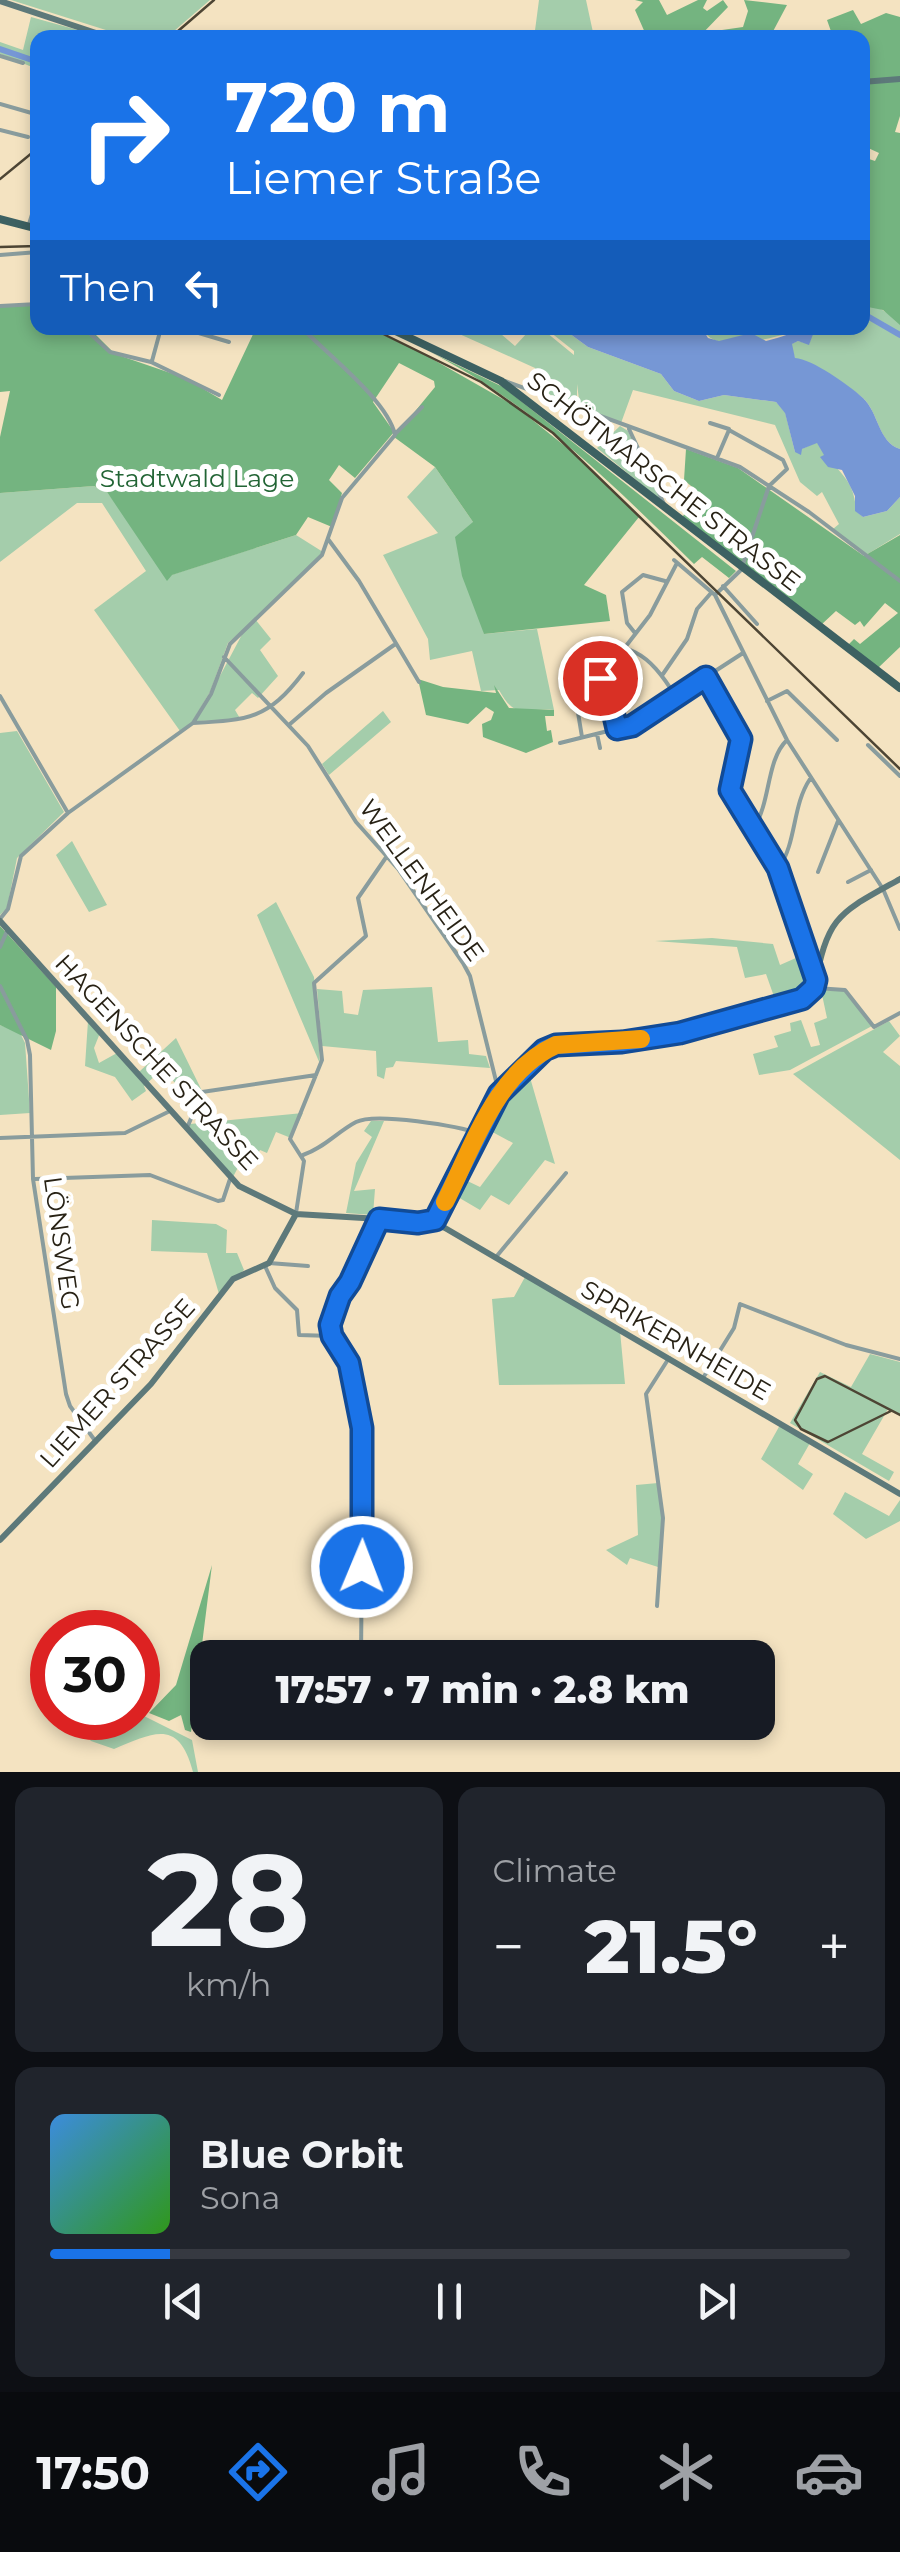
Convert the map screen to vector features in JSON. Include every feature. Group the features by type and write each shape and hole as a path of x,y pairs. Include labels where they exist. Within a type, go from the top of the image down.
{"main road":[{"path":"0,0 88,30"},
{"path":"870,81 900,79"},
{"path":"0,219 30,227"},
{"name":"SCHÖTMARSCHE STRASSE","path":"404,335 501,381 900,688"},
{"path":"267,1265 296,1214 431,1222 499,1094 544,1050 556,1045 622,1042 680,1033 802,999 815,984 819,958 836,919 900,879"},
{"name":"HAGENSCHE STRASSE","path":"0,920 230,1179 296,1214"},
{"name":"SPRIKERNHEIDE","path":"431,1222 900,1494"},
{"name":"LIEMER STRASSE","path":"0,1540 97,1443 198,1328 233,1279 267,1265"}],"street":[{"path":"0,56 23,64"},
{"path":"0,104 30,113"},
{"path":"0,130 28,137"},
{"path":"0,255 30,253"},
{"path":"0,306 30,304"},
{"path":"92,335 110,352 151,362 220,395"},
{"path":"151,362 160,335"},
{"path":"205,335 228,342"},
{"path":"309,335 374,400 396,434"},
{"path":"501,381 740,467 900,581"},
{"path":"0,920 8,909 21,856 68,813 193,724 211,694 230,644 322,555 342,498 422,407"},
{"path":"662,674 687,638 698,609 742,566 769,486 787,469 787,464 730,430 710,423"},
{"path":"629,429 665,507"},
{"path":"717,458 730,430"},
{"path":"328,539 360,581 419,682"},
{"path":"626,646 653,610 675,561 713,594 787,740 883,888 900,929"},
{"path":"636,634 626,623 622,592 643,576 665,581"},
{"path":"723,586 757,624"},
{"path":"582,737 572,650 606,643 626,646 662,674 676,697"},
{"path":"290,724 395,644"},
{"path":"560,743 632,726 743,652"},
{"name":"WELLENHEIDE","path":"224,657 290,724 356,822 387,856 470,976 499,1094"},
{"path":"890,681 900,671"},
{"path":"193,724 241,721 272,709 303,673"},
{"path":"573,677 587,674 600,678 608,690 617,729"},
{"path":"706,677 741,739 730,790 778,868 815,984 845,990 874,1027 900,1013"},
{"path":"767,701 786,692 837,740"},
{"path":"0,696 68,813"},
{"path":"597,734 600,748"},
{"path":"754,828 763,813 779,749 787,740"},
{"path":"868,745 900,776"},
{"path":"778,868 792,844 803,790 810,779"},
{"path":"818,872 838,821"},
{"path":"296,1214 303,1155 290,1139 322,1060 314,983 366,936 358,898 387,856"},
{"path":"848,882 870,870"},
{"path":"0,948 8,929"},
{"name":"LÖNSWEG","path":"0,986 29,1048 34,1179 66,1394 70,1406 97,1443"},
{"path":"186,1129 202,1092 316,1074"},
{"path":"0,1138 125,1133 170,1111"},
{"path":"303,1155 319,1149 361,1120 456,1125 480,1134"},
{"path":"496,1257 566,1173"},
{"path":"34,1179 150,1176 220,1202 230,1179"},
{"path":"362,1640 363,1436 348,1359 332,1336 336,1306 377,1230 379,1219"},
{"path":"308,1266 267,1265 275,1288 297,1310 299,1335 332,1336"},
{"path":"703,1378 734,1328 740,1304 846,1345 900,1360"},
{"path":"657,1606 662,1518 646,1394 669,1358"}],"green space":[{"path":"11,0 210,0 175,30 106,30"},
{"path":"539,0 586,0 592,30 535,30"},
{"path":"635,0 659,0 667,15 698,0 707,0 703,8 707,11 723,0 728,7 706,30 644,30 635,10 643,2"},
{"path":"744,0 787,5 774,30 722,30 743,27 748,11"},
{"path":"853,10 861,24 886,13 900,17 900,116 895,132 900,133 900,325 883,310 870,307 870,159 875,161 879,153 870,149 870,30 831,30 827,20"},
{"path":"31,17 78,30 30,30 30,66 0,54 0,42 23,50"},
{"path":"870,302 900,321 900,449 887,440 869,405 857,393 795,359 791,344 809,344 812,335 870,335"},
{"name":"Stadtwald Lage","path":"30,305 30,335 96,335 115,354 185,378 222,400 253,335 383,335 413,348 515,406 576,455 639,517 584,585 606,595 610,621 484,634 462,576 455,537 473,522 435,467 394,437 435,387 434,381 399,363 373,402 394,432 355,478 339,465 329,480 342,493 332,527 308,517 296,535 172,575 167,581 107,492 94,486 0,493 0,437 10,391 0,392 0,307"},
{"path":"462,335 502,335 515,346 525,335 550,335 574,355 554,335 572,335 588,347 661,374 674,391 699,401 724,395 776,402 785,412 795,452 817,442 852,489 856,511 863,517 887,511 900,497 900,534 866,555 833,529 839,524 822,492 817,496 800,482 775,425 633,390 621,423 580,407 577,384 577,406 532,387 535,368"},
{"path":"708,335 781,335 738,343"},
{"path":"428,351 503,387 736,571 729,578 702,557 694,564 601,475 536,420"},
{"path":"620,426 628,431 663,502 597,448"},
{"path":"686,449 738,468 864,556 900,535 900,647 878,668 848,645 854,639 860,644 898,613 885,603 864,627 860,621 855,625 836,611 821,625 682,518 697,491 684,480"},
{"path":"435,467 473,522 484,634 537,629 554,710 516,709 499,690 481,691 472,651 430,660 428,639 383,555 438,533 407,497"},
{"path":"94,486 107,492 171,575 296,535 323,552 255,619 271,639 260,650 278,676 258,698 252,693 235,710 241,720 196,721 246,627 228,643 210,692 192,722 180,731 94,610 146,571 102,503 77,503 0,562 0,493"},
{"path":"418,679 443,687 496,693 494,685 509,708 554,710 554,716 545,716 553,742 526,753 483,737 482,724 491,720 494,712 486,707 468,724 426,715"},
{"path":"383,711 391,722 329,775 322,764"},
{"path":"17,731 64,812 17,858 7,908 0,915 0,733"},
{"path":"72,841 107,905 89,912 56,855"},
{"path":"276,902 314,977 320,1064 257,915"},
{"path":"0,926 56,987 56,1031 51,1050 0,1025"},
{"path":"712,938 773,944 780,965 805,954 813,988 801,998 777,1005 766,974 745,978 737,947 655,941"},
{"path":"432,987 438,1042 468,1040 469,1054 486,1056 490,1068 396,1061 393,1067 386,1068 384,1079 377,1076 376,1051 322,1046 317,989 342,991 344,1013 358,1015 363,990"},
{"path":"821,990 844,991 872,1026 790,1070 759,1075 753,1054 778,1047 774,1036 791,1031 790,1023 801,1020 811,1047 820,1045 814,1023 827,1018"},
{"path":"88,1021 100,1033 94,1048 99,1063 117,1053 134,1072 176,1038 202,1091 200,1094 196,1086 187,1094 172,1080 157,1074 144,1086 146,1091 132,1101 115,1077 85,1066"},
{"path":"889,1021 900,1036 883,1052 900,1066 900,1160 793,1074"},
{"path":"0,1025 20,1033 25,1043 30,1113 0,1115"},
{"path":"527,1067 555,1164 545,1160 509,1205 491,1195 480,1210 451,1193 459,1177 480,1187 513,1143 485,1128 499,1099"},
{"path":"303,1113 291,1138 276,1132 267,1153 260,1150 255,1158 245,1154 233,1177 190,1128 190,1124"},
{"path":"371,1121 384,1121 354,1191 375,1189 373,1215 346,1213 356,1163 372,1137 364,1131"},
{"path":"152,1220 216,1224 227,1230 226,1253 237,1253 244,1270 219,1294 207,1253 151,1251"},
{"path":"525,1277 620,1331 625,1384 499,1385 492,1299 514,1297"},
{"path":"870,1354 900,1362 900,1415 888,1409 862,1454 894,1472 889,1481 790,1423 820,1372 851,1387"},
{"path":"780,1425 810,1443 798,1464 813,1474 803,1490 761,1459"},
{"path":"658,1483 662,1519 658,1567 630,1558 627,1565 606,1550 638,1535 636,1485"},
{"path":"845,1492 889,1516 900,1500 900,1521 866,1539 833,1514"},
{"path":"212,1565 203,1640 190,1640 190,1732 185,1730 181,1715 169,1721 160,1717 160,1702 176,1685"},
{"path":"160,1724 192,1740 198,1772 193,1772 181,1744 160,1734"},
{"path":"90,1740 137,1740 114,1749"}],"water":[{"path":"572,335 706,335 719,341 755,335 766,341 787,335 813,335 809,345 798,341 792,344 795,358 830,374 868,404 887,440 900,449 900,497 887,511 863,517 855,511 855,496 842,470 828,467 820,457 824,455 817,443 802,449 801,455 795,452 785,413 776,402 724,395 699,401 674,391 661,374 588,347"}],"waterway":[{"path":"0,49 30,59"},
{"path":"870,318 900,335"}],"tram line":[{"path":"891,1411 828,1442 801,1429 795,1420 817,1379 825,1376 900,1415"}],"railway":[{"path":"179,30 214,0"},
{"path":"0,179 30,155"},
{"path":"0,247 30,246"},
{"path":"385,335 481,382 553,433 900,769"}],"slow traffic":[{"path":"445,1202 499,1094 544,1050 556,1045 641,1039"}],"route":[{"path":"362,1567 362,1428 349,1363 332,1336 330,1325 340,1296 377,1230 379,1219 418,1223 435,1220 499,1094 544,1050 556,1045 622,1042 680,1033 802,999 814,988 816,980 778,868 730,790 741,739 706,677 632,726 617,729 608,690 600,678"}]}
